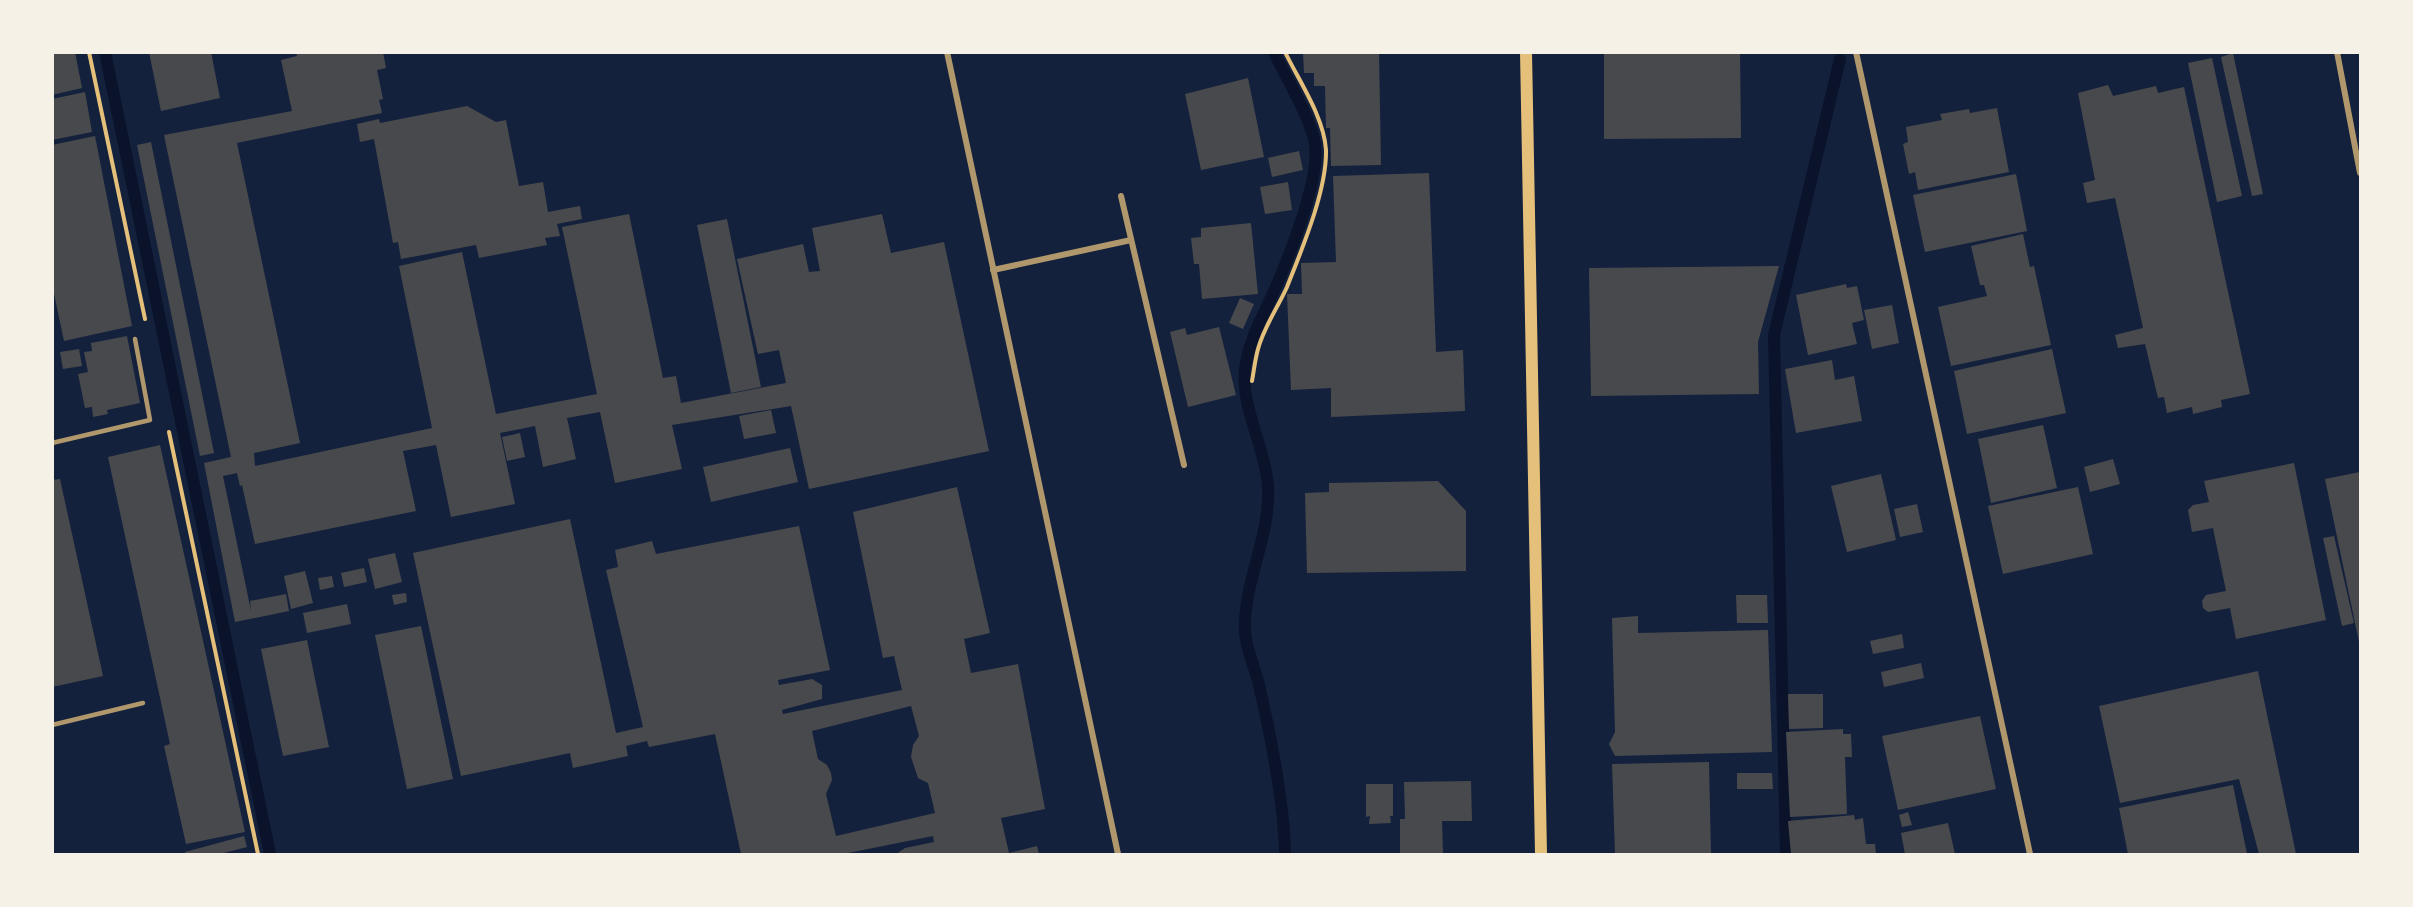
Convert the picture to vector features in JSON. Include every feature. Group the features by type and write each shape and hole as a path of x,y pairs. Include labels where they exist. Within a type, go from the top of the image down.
{"main road":[{"path":"1526,52 1541,855"}],"street":[{"path":"947,52 1119,855"},
{"path":"1856,52 2030,855"},
{"path":"2337,52 2361,173"},
{"path":"1121,196 1184,465"},
{"path":"993,270 1131,240"}],"lane":[{"path":"52,443 150,420 135,339"},
{"path":"52,725 143,703"}],"path":[{"path":"89,52 145,320"},
{"path":"1252,381 1258,347 1287,286 1309,226 1318,197 1326,148 1317,119 1285,52"},
{"path":"167,424 258,855"}],"building":[{"path":"52,52 75,52 82,88 52,95"},
{"path":"149,52 211,52 220,98 161,111"},
{"path":"296,52 383,52 386,68 377,70 383,99 379,100 382,113 237,143 300,443 254,453 255,466 432,428 399,266 462,252 496,414 597,394 562,227 629,214 663,378 676,376 681,403 786,383 779,350 758,354 737,259 803,244 809,272 820,271 812,228 882,214 891,253 944,242 989,451 809,489 791,406 672,425 682,469 615,483 600,412 567,418 576,459 543,467 535,426 500,433 515,504 451,517 436,445 403,451 416,511 255,544 242,485 240,486 237,473 223,476 251,611 250,601 286,594 289,611 235,622 204,463 231,457 164,135 292,111 281,60 297,56"},
{"path":"1303,52 1379,52 1381,165 1331,166 1330,128 1326,128 1325,86 1314,86 1314,73 1304,73"},
{"path":"1604,52 1740,52 1741,138 1604,139"},
{"path":"2233,53 2263,194 2252,196 2221,57"},
{"path":"2212,58 2242,196 2217,202 2188,63"},
{"path":"1248,78 1264,157 1201,170 1185,94"},
{"path":"2108,85 2113,96 2156,86 2158,93 2184,87 2250,394 2221,400 2222,407 2193,414 2192,407 2167,413 2164,397 2158,398 2145,344 2118,348 2115,335 2143,328 2115,198 2087,203 2083,183 2095,180 2078,93"},
{"path":"85,92 92,132 52,140 52,99"},
{"path":"467,106 496,122 506,120 519,186 543,182 548,212 580,206 582,219 557,224 560,236 545,238 547,245 479,258 476,245 401,259 398,242 393,243 374,139 360,142 357,124 379,119 380,123"},
{"path":"1997,108 2009,172 1918,190 1915,172 1909,174 1903,144 1908,142 1906,127 1942,120 1940,114 1969,109 1970,113"},
{"path":"95,136 132,326 64,341 52,284 52,145"},
{"path":"151,142 214,453 200,456 137,145"},
{"path":"1299,151 1303,170 1272,177 1268,158"},
{"path":"1429,173 1436,352 1463,350 1465,411 1331,417 1331,388 1291,390 1287,294 1302,294 1301,263 1336,262 1333,176"},
{"path":"2016,174 2027,231 1925,252 1913,195"},
{"path":"1288,182 1292,210 1265,214 1260,187"},
{"path":"727,219 761,387 731,393 697,225"},
{"path":"1251,223 1258,294 1202,299 1199,264 1194,264 1191,238 1201,237 1201,228"},
{"path":"2023,234 2030,267 2034,266 2051,345 1951,366 1938,307 1987,296 1984,285 1980,285 1971,246"},
{"path":"1779,266 1758,342 1759,394 1591,396 1589,268"},
{"path":"1846,284 1847,288 1857,286 1864,320 1852,323 1857,344 1808,355 1796,295"},
{"path":"1240,298 1254,304 1243,329 1229,323"},
{"path":"1892,305 1899,343 1872,349 1864,310"},
{"path":"1219,327 1236,395 1188,407 1170,332 1185,328 1187,335"},
{"path":"127,336 140,403 107,410 108,414 93,417 92,407 85,408 78,374 88,372 84,352 92,351 91,343"},
{"path":"79,349 82,366 63,369 60,352"},
{"path":"2052,349 2066,413 1967,434 1954,371"},
{"path":"1832,360 1835,380 1854,376 1862,421 1796,433 1785,369"},
{"path":"771,410 776,433 744,439 739,416"},
{"path":"2043,425 2057,488 1991,503 1978,439"},
{"path":"520,433 525,457 507,461 502,437"},
{"path":"160,445 245,832 186,844 164,746 170,744 108,457"},
{"path":"790,448 798,482 711,502 703,467"},
{"path":"2113,459 2120,484 2090,492 2084,467"},
{"path":"2294,463 2326,620 2236,639 2230,608 2208,612 2203,608 2202,601 2206,595 2226,591 2213,528 2192,532 2188,510 2193,505 2209,502 2204,481"},
{"path":"2360,472 2360,642 2359,642 2325,479"},
{"path":"1881,474 1896,540 1847,552 1831,486"},
{"path":"60,479 103,676 52,687 52,480"},
{"path":"1438,481 1466,511 1466,571 1307,573 1305,493 1329,492 1329,483"},
{"path":"957,487 990,633 964,639 971,673 1018,664 1045,809 1001,818 1009,853 1037,846 1039,854 896,854 905,848 934,842 933,836 843,854 741,854 715,734 649,747 647,741 626,746 628,756 573,768 570,753 461,776 413,553 570,519 616,733 643,727 606,570 618,567 615,550 652,541 656,554 799,526 830,670 778,680 779,685 812,679 822,685 822,699 782,710 783,714 902,690 894,656 883,658 853,512","holes":["911,706 919,736 913,745 911,757 918,778 928,783 935,813 836,836 826,794 832,780 831,773 827,765 818,759 812,731"]},
{"path":"2078,487 2093,554 2003,574 1988,506"},
{"path":"1917,504 1923,532 1900,537 1894,509"},
{"path":"2334,536 2354,623 2342,626 2323,538"},
{"path":"395,553 402,582 375,589 368,559"},
{"path":"364,568 367,582 344,587 341,573"},
{"path":"305,571 313,603 291,609 284,576"},
{"path":"332,576 334,587 320,590 318,578"},
{"path":"406,593 407,602 394,605 392,595"},
{"path":"1736,595 1767,595 1768,623 1737,623"},
{"path":"347,604 351,624 307,633 303,613"},
{"path":"1638,616 1638,633 1768,630 1772,752 1615,756 1609,744 1615,732 1612,618"},
{"path":"421,626 453,779 407,789 375,635"},
{"path":"1902,634 1904,648 1873,654 1870,641"},
{"path":"307,640 329,747 283,756 261,649"},
{"path":"1921,663 1924,678 1884,687 1881,672"},
{"path":"2258,671 2296,854 2259,854 2239,779 2120,803 2099,706"},
{"path":"1788,694 1823,694 1823,728 1789,729"},
{"path":"1980,716 1996,789 1898,810 1882,736"},
{"path":"1843,729 1843,734 1851,734 1852,757 1845,757 1847,814 1790,817 1786,732"},
{"path":"1709,762 1711,854 1615,854 1612,764"},
{"path":"1737,773 1772,773 1773,789 1737,789"},
{"path":"1471,781 1472,821 1442,821 1443,853 1400,854 1400,819 1405,819 1404,782"},
{"path":"1366,784 1393,784 1391,823 1369,824 1370,816 1366,817"},
{"path":"2233,785 2247,854 2128,854 2119,808"},
{"path":"1908,812 1912,825 1902,827 1899,815"},
{"path":"1854,815 1855,820 1863,818 1866,844 1875,844 1876,854 1791,854 1788,821"},
{"path":"1948,823 1955,854 1905,854 1901,833"},
{"path":"244,836 247,847 220,854 186,854 185,852"}],"waterway":[{"path":"105,52 270,854"},
{"path":"1274,52 1306,117 1314,139 1315,154 1314,173 1303,215 1251,343 1245,378 1249,409 1266,470 1268,486 1268,505 1248,595 1245,632 1272,748 1282,813 1285,854"},
{"path":"1786,854 1774,335 1840,59"}]}
